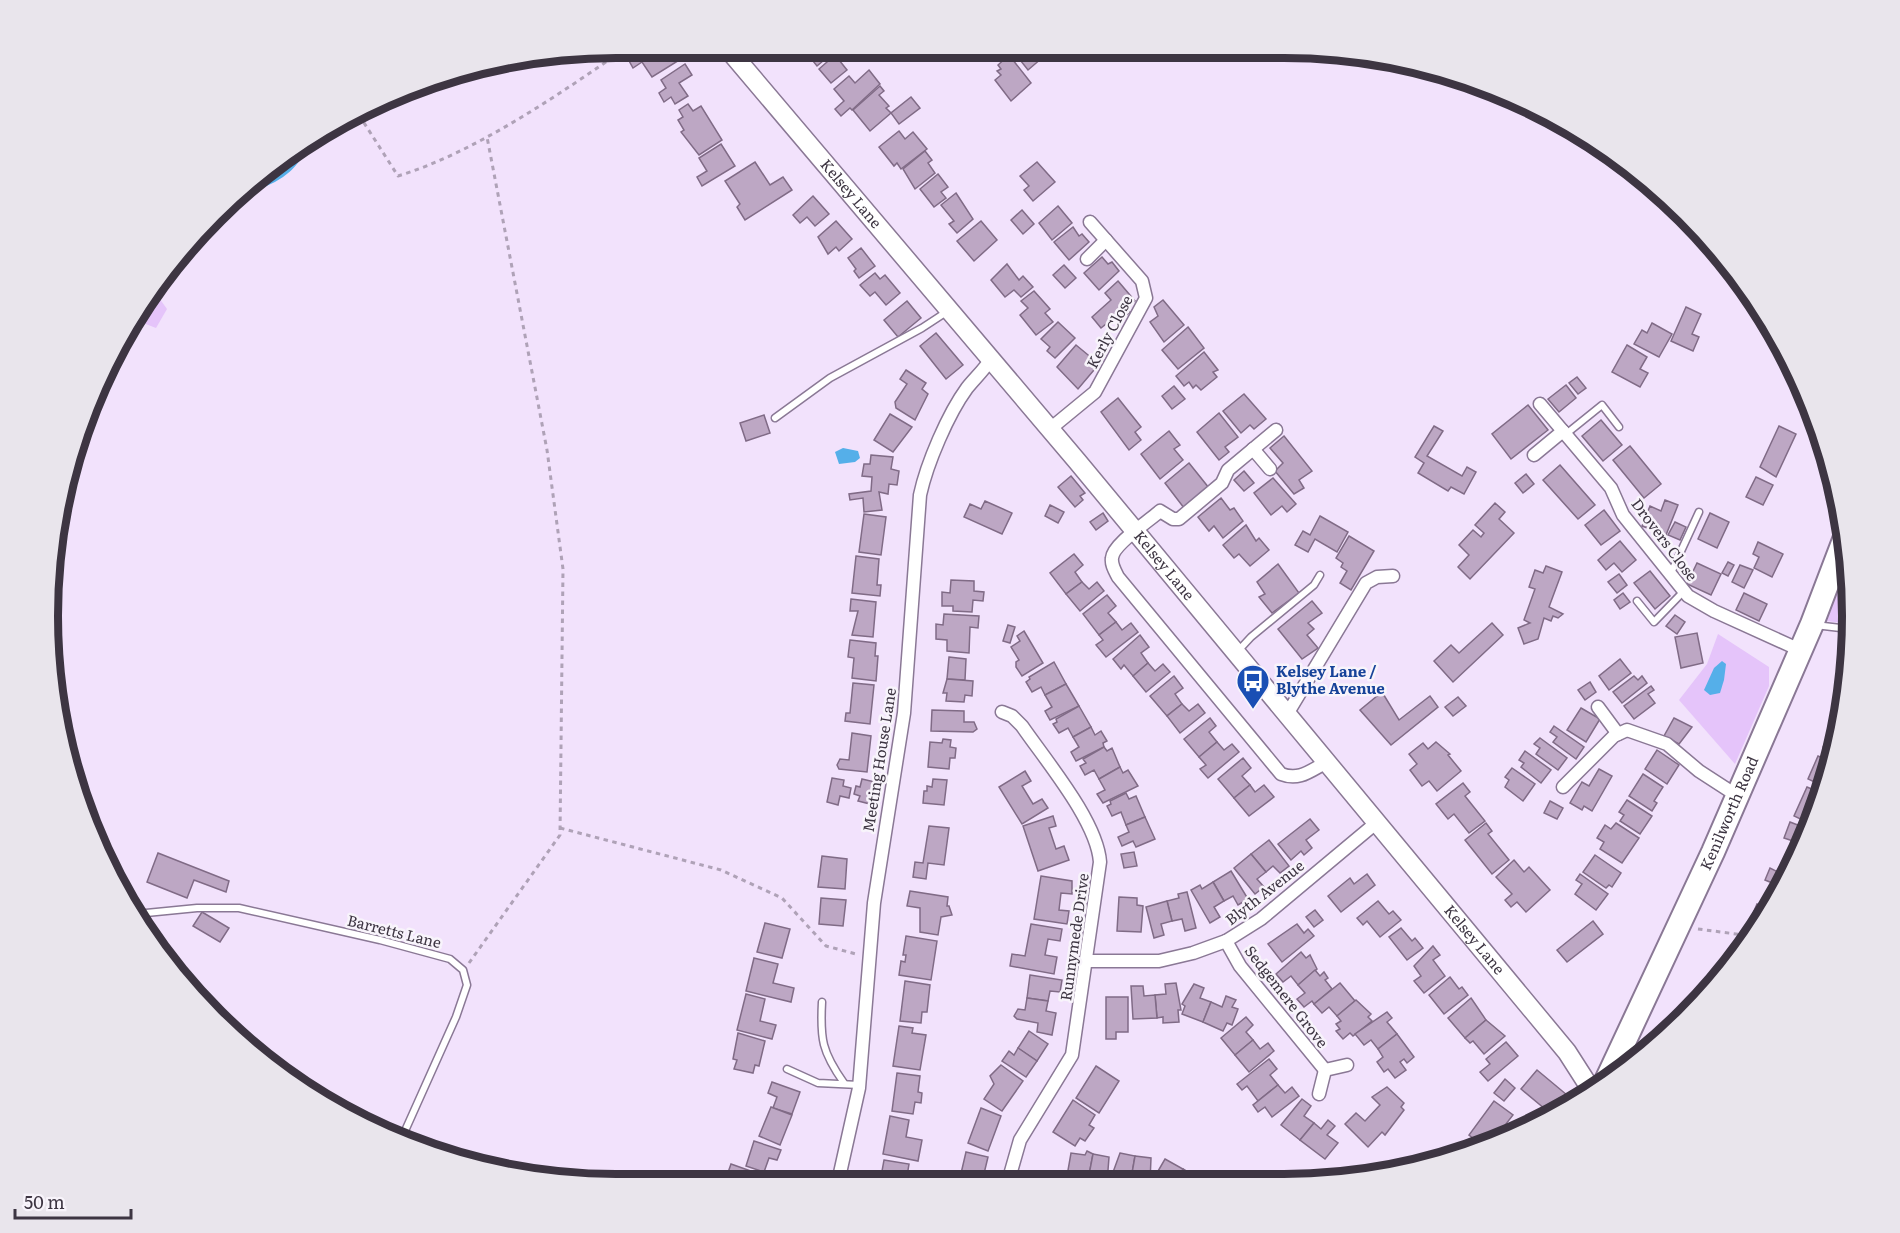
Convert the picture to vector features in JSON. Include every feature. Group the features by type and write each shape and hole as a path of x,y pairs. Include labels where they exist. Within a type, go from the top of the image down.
{"highway":[{"name":"Kenilworth Road","path":"1613,1066 1713,852 1812,624 1838,557"}],"main road":[{"name":"Kelsey Lane","path":"736,58 1050,429 1325,763 1568,1052 1588,1084"}],"street":[{"name":"Kerly Close","path":"1050,429 1095,392 1146,298 1142,281 1090,222"},
{"path":"1087,259 1106,240"},
{"name":"Meeting House Lane","path":"840,1174 859,1085 881,850 904,713 920,495 930,460 955,411 967,389 991,359"},
{"name":"Drovers Close","path":"1540,404 1611,488 1623,515 1684,591 1714,611 1800,650"},
{"path":"1276,430 1228,470 1222,483 1179,519 1173,519 1160,511 1116,547 1112,557 1118,577 1281,774 1291,778 1300,777 1325,763"},
{"path":"1534,455 1565,433"},
{"path":"1253,449 1270,469"},
{"path":"1286,716 1366,583 1377,577 1393,576"},
{"path":"1598,707 1618,734"},
{"name":"Runnymede Drive","path":"1002,712 1012,716 1022,726 1088,822 1098,845 1100,872 1072,1055 1020,1140 1010,1174"},
{"path":"1563,787 1618,734 1627,729 1667,744 1699,771 1736,795"},
{"name":"Blyth Avenue","path":"1087,961 1159,961 1193,953 1226,941 1261,919 1376,823"},
{"name":"Sedgemere Grove","path":"1226,941 1240,966 1325,1070"},
{"name":"Sedgemere Grove","path":"1325,1070 1347,1065"},
{"name":"Sedgemere Grove","path":"1319,1094 1325,1070"}],"lane":[{"path":"775,418 830,378 922,328 949,310"},
{"path":"1565,433 1602,405 1618,427"},
{"path":"1670,575 1699,512"},
{"path":"1235,654 1251,637 1314,585 1320,575"},
{"path":"1637,601 1654,622 1684,591"},
{"path":"1812,624 1841,628"},
{"name":"Barretts Lane","path":"144,913 197,908 239,908 380,940 450,959 463,970"},
{"path":"404,1132 456,1017 467,985 463,970"},
{"path":"822,1002 820,1035 823,1048 844,1083"},
{"path":"787,1069 818,1083 859,1085"}],"path":[{"path":"362,120 398,176 429,167 487,137 610,58"},
{"path":"463,970 478,953 560,836 563,569 547,450 487,137"},
{"path":"560,828 721,870 782,898 826,946 870,957"},
{"path":"1679,926 1741,935"}],"shaded area":[{"path":"159,298 167,309 156,328 142,323"},
{"path":"1840,585 1842,623 1827,621"},
{"path":"1718,634 1769,667 1769,686 1735,764 1679,700 1707,664"}],"water":[{"path":"843,448 858,451 860,458 855,462 839,464 835,452"},
{"path":"1722,661 1726,664 1720,693 1710,695 1704,690 1714,668"}],"building":[{"path":"811,58 826,58 817,66"},
{"path":"832,58 837,58 847,70 831,83 819,69"},
{"path":"1006,58 1011,58 1031,83 1011,101 995,80 1001,75 997,71 1001,69 998,65"},
{"path":"1019,58 1042,58 1028,70"},
{"path":"628,59 681,59 652,77 642,62 633,68"},
{"path":"685,64 692,75 679,83 688,96 675,104 671,97 664,102 659,93 666,88 661,80"},
{"path":"869,70 880,84 852,110 850,108 841,116 835,109 844,101 834,89 849,76 855,83"},
{"path":"880,86 884,91 879,95 889,106 886,108 891,113 870,131 853,110"},
{"path":"911,97 920,108 899,124 891,113"},
{"path":"688,104 693,111 701,106 722,140 699,155 681,132 684,130 678,120 683,117 679,110"},
{"path":"899,131 905,139 913,132 927,149 901,169 897,163 894,166 879,147"},
{"path":"721,144 735,166 702,186 697,177 707,171 699,158"},
{"path":"925,151 932,160 928,163 935,173 915,189 903,169"},
{"path":"755,162 770,185 783,177 792,190 745,220 737,207 740,204 725,181"},
{"path":"1037,162 1055,182 1033,201 1024,190 1029,186 1020,176"},
{"path":"938,174 948,187 941,192 946,198 934,207 920,189"},
{"path":"956,193 973,219 957,233 949,224 954,221 941,205"},
{"path":"813,196 829,214 815,226 807,217 800,223 793,215"},
{"path":"1058,206 1072,223 1052,240 1039,223"},
{"path":"1022,210 1034,224 1023,234 1011,220"},
{"path":"836,221 852,239 839,251 836,247 828,254 818,237"},
{"path":"981,221 997,240 974,261 957,241"},
{"path":"1073,227 1079,236 1082,234 1089,242 1069,260 1054,242"},
{"path":"861,248 875,266 859,278 848,258"},
{"path":"1102,257 1108,264 1112,262 1119,271 1099,290 1084,273"},
{"path":"1007,264 1019,280 1023,276 1033,287 1021,297 1014,290 1005,297 991,280"},
{"path":"1064,265 1076,278 1065,288 1053,275"},
{"path":"875,273 880,279 885,275 900,293 886,305 875,292 870,296 860,285"},
{"path":"1118,281 1135,301 1126,308 1130,312 1120,321 1115,317 1101,328 1092,317 1111,300 1105,293"},
{"path":"1034,291 1050,309 1045,313 1053,322 1036,335 1020,315 1028,308 1021,301"},
{"path":"1163,300 1184,325 1164,342 1150,322 1158,316 1154,307"},
{"path":"907,301 921,318 898,337 884,320"},
{"path":"1686,307 1701,314 1692,334 1699,337 1693,351 1671,341"},
{"path":"1058,322 1075,338 1055,358 1047,351 1050,347 1041,339"},
{"path":"1652,323 1672,334 1659,357 1634,344 1642,330 1647,333"},
{"path":"1188,327 1204,348 1178,369 1162,350"},
{"path":"936,333 963,365 946,379 920,346"},
{"path":"1076,345 1099,364 1078,389 1057,367"},
{"path":"1627,345 1647,357 1640,369 1648,373 1640,387 1612,372"},
{"path":"1204,352 1218,370 1213,372 1217,377 1201,390 1196,385 1193,388 1189,382 1184,386 1176,376"},
{"path":"906,370 926,383 922,389 928,394 915,420 896,408 895,402 907,384 900,379"},
{"path":"1577,377 1586,388 1578,394 1569,383"},
{"path":"1566,385 1576,398 1559,412 1548,399"},
{"path":"1174,386 1185,399 1172,409 1162,396"},
{"path":"1244,394 1266,419 1254,429 1250,425 1241,433 1223,411"},
{"path":"1118,398 1141,427 1135,432 1141,440 1129,450 1101,412"},
{"path":"1528,405 1548,430 1511,459 1492,434"},
{"path":"1219,413 1238,437 1225,447 1229,452 1219,460 1197,432"},
{"path":"890,414 912,427 893,452 874,440"},
{"path":"764,415 770,433 746,441 740,423"},
{"path":"1601,420 1622,445 1603,461 1582,436"},
{"path":"1434,426 1443,431 1427,456 1462,476 1467,467 1476,472 1464,494 1451,487 1448,491 1418,473 1424,463 1415,457"},
{"path":"1779,426 1796,434 1776,477 1760,467"},
{"path":"1169,431 1180,445 1174,449 1183,460 1160,479 1141,454"},
{"path":"1284,436 1312,471 1299,480 1304,488 1294,494 1275,471 1283,463 1270,448"},
{"path":"1630,446 1661,484 1644,498 1613,460"},
{"path":"871,455 893,457 891,469 899,471 897,485 889,484 888,494 879,492 882,510 864,512 863,498 850,500 849,494 871,491 872,477 862,476 864,464 870,464"},
{"path":"1189,463 1209,488 1184,508 1165,483"},
{"path":"1560,465 1595,505 1578,519 1543,480"},
{"path":"1244,471 1254,483 1244,491 1234,480"},
{"path":"1526,474 1534,484 1523,493 1515,483"},
{"path":"1071,476 1085,493 1080,496 1083,500 1075,507 1058,487"},
{"path":"1756,477 1773,485 1763,505 1746,497"},
{"path":"1273,478 1296,504 1287,512 1282,506 1271,515 1254,493"},
{"path":"1221,498 1230,510 1234,508 1243,521 1223,538 1214,526 1209,531 1198,517"},
{"path":"1665,500 1678,505 1666,535 1642,526 1650,506 1661,511"},
{"path":"985,501 1012,513 1002,534 964,517 970,504 981,509"},
{"path":"1495,503 1505,512 1499,519 1514,533 1470,579 1458,567 1469,555 1459,545 1473,530 1481,537 1484,533 1475,525"},
{"path":"1050,505 1064,512 1058,523 1045,516"},
{"path":"1604,510 1620,531 1601,545 1585,525"},
{"path":"1103,513 1108,521 1096,530 1090,522"},
{"path":"1710,513 1729,522 1717,548 1698,539"},
{"path":"864,514 886,517 881,555 859,552"},
{"path":"1320,516 1348,532 1337,552 1315,539 1308,552 1295,545 1303,531 1310,535"},
{"path":"1675,522 1686,527 1680,540 1668,535"},
{"path":"1246,525 1256,541 1259,538 1269,550 1250,566 1239,554 1234,558 1223,545"},
{"path":"1349,536 1374,551 1351,590 1340,583 1347,571 1341,567 1343,563 1336,558"},
{"path":"1620,541 1636,560 1622,572 1614,563 1606,570 1598,560"},
{"path":"1758,542 1783,554 1772,577 1754,568 1759,557 1753,554"},
{"path":"1074,554 1083,565 1075,572 1082,582 1066,594 1050,573"},
{"path":"856,556 879,559 877,585 881,585 880,596 852,593"},
{"path":"1728,562 1734,565 1728,576 1722,573"},
{"path":"1697,563 1721,574 1711,595 1687,584"},
{"path":"1278,564 1299,593 1272,613 1259,597 1265,594 1257,582"},
{"path":"1740,565 1753,570 1744,588 1732,582"},
{"path":"1546,566 1562,572 1549,607 1563,614 1558,618 1553,616 1551,621 1544,618 1538,639 1524,644 1518,628 1530,623 1524,620 1535,589 1529,587 1535,570 1543,573"},
{"path":"1650,571 1670,596 1655,609 1634,583"},
{"path":"1619,574 1627,585 1617,593 1608,582"},
{"path":"951,580 974,581 974,591 984,592 983,601 973,600 972,612 953,611 953,606 942,606 942,592 950,593"},
{"path":"1082,582 1089,589 1097,582 1104,591 1080,611 1066,594"},
{"path":"1623,593 1630,602 1620,609 1614,600"},
{"path":"1744,593 1767,604 1759,621 1736,610"},
{"path":"1107,595 1116,606 1108,613 1116,622 1099,635 1083,614"},
{"path":"851,599 876,602 873,637 852,635 858,611 850,611"},
{"path":"1312,601 1322,613 1308,623 1314,629 1307,635 1318,648 1302,659 1278,629"},
{"path":"944,614 979,616 978,628 970,627 969,653 947,651 947,640 936,639 936,624 943,625"},
{"path":"1675,615 1685,622 1677,634 1666,626"},
{"path":"1116,622 1122,630 1131,623 1138,632 1106,657 1096,645 1103,640 1099,635"},
{"path":"1492,623 1503,635 1453,682 1434,661 1451,645 1459,653"},
{"path":"1008,625 1015,627 1010,643 1003,641"},
{"path":"1024,631 1043,663 1022,676 1016,667 1016,662 1019,660 1011,647 1020,641 1017,636"},
{"path":"1697,633 1703,663 1681,668 1675,637"},
{"path":"1140,635 1149,647 1141,653 1148,663 1133,676 1124,665 1121,669 1113,659"},
{"path":"850,640 876,643 875,656 878,656 876,681 852,678 854,658 848,657"},
{"path":"949,657 966,659 965,680 947,679"},
{"path":"1620,659 1631,673 1609,690 1599,676"},
{"path":"1054,662 1066,684 1045,695 1041,687 1032,692 1026,682 1030,679 1029,677"},
{"path":"1148,663 1155,671 1163,664 1170,672 1146,692 1133,676"},
{"path":"1174,676 1183,688 1175,694 1182,704 1167,716 1150,696"},
{"path":"1634,676 1638,680 1642,676 1647,683 1622,703 1613,692"},
{"path":"947,679 973,681 972,696 965,695 964,702 946,701 947,693 943,693"},
{"path":"1590,682 1596,692 1585,700 1578,690"},
{"path":"853,683 874,685 870,724 845,721 846,713 850,713"},
{"path":"1066,684 1079,706 1050,720 1045,711 1052,707 1045,695"},
{"path":"1651,686 1654,690 1648,694 1655,703 1634,719 1624,706"},
{"path":"1382,692 1399,720 1430,696 1438,707 1391,745 1360,710"},
{"path":"1458,697 1466,706 1453,716 1445,707"},
{"path":"1182,704 1189,711 1198,704 1205,713 1180,733 1167,716"},
{"path":"1079,706 1091,727 1073,737 1068,728 1059,733 1053,724 1057,722 1056,719"},
{"path":"1581,708 1600,719 1586,742 1567,730"},
{"path":"932,710 964,711 964,722 974,722 977,729 973,732 931,731"},
{"path":"1210,718 1216,726 1209,732 1217,742 1199,757 1184,739"},
{"path":"1674,718 1692,727 1679,744 1664,736"},
{"path":"1554,726 1584,747 1576,759 1553,742 1557,737 1550,732"},
{"path":"1091,727 1095,735 1101,731 1107,741 1103,743 1104,747 1076,761 1071,752 1079,747 1073,737"},
{"path":"852,733 871,736 867,772 839,769 837,765 840,759 849,760"},
{"path":"1540,738 1567,758 1558,770 1536,754 1540,748 1534,744"},
{"path":"943,739 951,740 950,747 956,748 955,758 950,758 949,769 928,767 930,742 942,743"},
{"path":"1217,742 1224,750 1232,744 1239,752 1208,778 1200,769 1206,765 1199,757"},
{"path":"1436,742 1450,754 1448,755 1461,771 1437,791 1429,781 1422,786 1410,770 1417,764 1409,754 1423,743 1428,749"},
{"path":"1104,747 1107,751 1112,748 1120,767 1099,779 1094,770 1085,775 1080,766 1086,763 1083,759"},
{"path":"1657,750 1679,765 1667,784 1645,769"},
{"path":"1525,751 1551,770 1541,783 1521,767 1524,763 1519,760"},
{"path":"1818,756 1823,758 1816,783 1808,779"},
{"path":"1243,758 1251,768 1242,776 1250,785 1234,798 1218,779"},
{"path":"1120,767 1123,773 1128,770 1138,786 1103,803 1097,794 1105,790 1099,779"},
{"path":"1512,768 1535,784 1523,801 1505,787 1509,780 1505,777"},
{"path":"1599,769 1612,776 1592,811 1584,806 1582,810 1570,803 1582,782 1589,786"},
{"path":"1025,771 1031,781 1022,786 1033,804 1042,799 1048,808 1022,824 999,787"},
{"path":"1643,774 1663,787 1654,801 1657,803 1652,811 1629,796"},
{"path":"832,778 844,780 843,786 851,788 849,798 840,796 838,805 827,802"},
{"path":"862,779 875,782 870,804 858,801 860,796 854,794 856,786 860,787"},
{"path":"933,779 947,780 944,805 923,803 924,791 927,791 927,786 932,787"},
{"path":"1463,783 1470,792 1465,796 1485,821 1469,833 1454,814 1448,819 1436,804"},
{"path":"1250,785 1255,792 1264,785 1274,797 1249,816 1234,798"},
{"path":"1807,787 1814,790 1803,820 1794,816"},
{"path":"1126,793 1129,799 1136,796 1145,817 1126,825 1121,812 1112,816 1107,806 1111,804 1110,801"},
{"path":"1627,800 1652,816 1640,834 1620,821 1624,815 1619,812"},
{"path":"1550,801 1563,808 1557,819 1544,813"},
{"path":"1053,816 1056,826 1049,828 1056,849 1064,846 1069,860 1038,871 1023,826"},
{"path":"1145,817 1155,839 1136,847 1133,841 1122,846 1118,837 1129,832 1126,825"},
{"path":"1310,819 1319,830 1306,840 1312,848 1304,855 1301,851 1291,860 1278,844"},
{"path":"1790,822 1800,826 1792,846 1793,841 1784,838"},
{"path":"1486,823 1492,831 1488,834 1509,860 1492,874 1465,840"},
{"path":"1616,823 1639,838 1622,863 1600,849 1604,842 1597,838 1605,825 1611,829"},
{"path":"929,826 949,828 944,865 928,863 926,879 913,877 915,862 923,863"},
{"path":"1269,840 1289,866 1280,873 1273,866 1266,872 1251,854"},
{"path":"1134,852 1137,866 1124,868 1121,854"},
{"path":"158,853 229,881 226,892 194,880 187,898 147,882"},
{"path":"1251,854 1266,872 1257,879 1264,887 1255,894 1234,868"},
{"path":"1595,855 1621,873 1612,887 1609,885 1606,888 1583,872"},
{"path":"822,856 847,859 845,889 818,887"},
{"path":"1514,860 1524,872 1529,867 1550,890 1526,912 1517,902 1511,907 1505,900 1512,894 1496,877"},
{"path":"1770,868 1779,873 1773,883 1765,880"},
{"path":"1231,871 1248,899 1238,905 1233,896 1224,901 1213,882"},
{"path":"1367,874 1375,885 1341,912 1328,896 1350,878 1354,884"},
{"path":"1580,874 1608,894 1596,910 1575,894 1582,884 1576,880"},
{"path":"1041,876 1072,881 1072,894 1061,893 1059,910 1069,911 1067,924 1034,919"},
{"path":"1213,882 1224,901 1214,907 1220,917 1210,923 1191,890 1200,885 1202,889"},
{"path":"910,891 948,897 947,906 952,915 941,917 938,935 920,932 920,908 907,906"},
{"path":"1187,892 1196,928 1185,931 1182,919 1172,921 1167,901 1179,898 1178,894"},
{"path":"1119,897 1137,898 1137,905 1143,906 1141,932 1117,931"},
{"path":"821,898 846,900 843,926 819,924"},
{"path":"1167,901 1172,921 1161,924 1164,935 1154,938 1146,907"},
{"path":"1378,901 1389,914 1393,911 1401,920 1380,937 1367,921 1363,925 1357,918"},
{"path":"1757,904 1761,906 1748,925 1748,925"},
{"path":"1315,910 1323,920 1314,927 1306,917"},
{"path":"202,912 229,928 220,942 193,926"},
{"path":"1593,921 1603,934 1567,962 1557,950"},
{"path":"765,923 790,929 782,958 757,952"},
{"path":"1031,924 1062,929 1060,941 1048,939 1045,955 1057,957 1054,974 1010,966 1012,954 1025,956"},
{"path":"1297,924 1304,933 1308,929 1314,936 1282,962 1268,944"},
{"path":"1401,928 1412,941 1415,938 1423,948 1407,960 1389,937"},
{"path":"906,936 937,941 931,980 899,975 901,961 905,962 906,955 903,955"},
{"path":"1433,946 1440,955 1433,960 1445,976 1424,993 1414,981 1421,976 1414,966"},
{"path":"1301,952 1306,958 1310,955 1317,969 1298,985 1291,976 1283,982 1276,974"},
{"path":"754,958 778,964 773,983 794,988 791,1002 746,991"},
{"path":"1315,970 1320,976 1324,972 1328,978 1325,980 1332,989 1314,1004 1312,1001 1304,1007 1297,999 1305,993 1298,985"},
{"path":"1030,975 1062,980 1060,992 1050,991 1048,1001 1027,998"},
{"path":"1450,977 1459,989 1462,987 1468,995 1444,1014 1429,995"},
{"path":"905,981 930,985 927,1012 922,1012 921,1023 900,1021"},
{"path":"1176,983 1181,1010 1178,1010 1179,1022 1163,1023 1163,1017 1157,1018 1155,995 1166,994 1165,984"},
{"path":"1340,983 1355,1001 1337,1016 1329,1007 1322,1013 1314,1004"},
{"path":"1194,984 1204,988 1200,998 1211,1002 1203,1022 1182,1014 1185,1006 1182,1004"},
{"path":"1131,986 1143,986 1144,996 1155,995 1157,1018 1133,1019"},
{"path":"746,994 765,999 760,1021 776,1025 772,1039 737,1030"},
{"path":"1226,996 1236,1000 1232,1007 1238,1009 1232,1025 1227,1023 1223,1031 1203,1022 1211,1002 1222,1007"},
{"path":"1106,997 1128,997 1128,1032 1116,1032 1116,1039 1106,1039"},
{"path":"1027,998 1048,1001 1046,1011 1056,1013 1052,1035 1037,1032 1038,1023 1017,1019 1014,1016 1018,1009 1025,1010"},
{"path":"1471,998 1486,1020 1465,1038 1448,1018"},
{"path":"1356,1000 1371,1014 1368,1017 1372,1021 1353,1036 1350,1033 1343,1039 1336,1031 1340,1029 1336,1024 1341,1021 1337,1016"},
{"path":"1387,1012 1392,1018 1387,1022 1397,1034 1378,1049 1371,1040 1364,1045 1355,1034"},
{"path":"1246,1017 1253,1025 1246,1032 1253,1040 1235,1055 1221,1038"},
{"path":"1486,1020 1505,1036 1484,1054 1473,1041 1470,1043 1465,1038"},
{"path":"899,1026 913,1028 912,1033 926,1035 920,1070 893,1066"},
{"path":"1029,1031 1048,1044 1037,1061 1018,1048"},
{"path":"738,1033 765,1041 759,1066 755,1065 753,1073 734,1069 737,1060 733,1059"},
{"path":"1397,1034 1414,1057 1407,1063 1404,1059 1400,1062 1406,1070 1395,1078 1388,1069 1384,1072 1377,1062 1383,1057 1378,1049"},
{"path":"1253,1040 1260,1049 1268,1043 1274,1051 1249,1072 1235,1055"},
{"path":"1506,1042 1518,1056 1488,1081 1480,1072 1490,1064 1486,1059"},
{"path":"1018,1048 1037,1061 1026,1077 1002,1061 1009,1051 1014,1055"},
{"path":"1269,1059 1277,1069 1270,1075 1278,1085 1258,1101 1247,1086 1242,1090 1237,1084"},
{"path":"1001,1065 1023,1081 1002,1111 984,1099 994,1084 990,1076"},
{"path":"1096,1066 1119,1081 1099,1113 1076,1098"},
{"path":"1537,1070 1567,1095 1545,1109 1521,1089"},
{"path":"897,1073 920,1076 918,1092 922,1093 921,1103 915,1102 913,1114 892,1111"},
{"path":"1505,1079 1515,1088 1504,1101 1494,1093"},
{"path":"772,1082 800,1092 792,1114 773,1108 777,1097 768,1093"},
{"path":"1278,1085 1285,1093 1292,1087 1299,1096 1272,1117 1265,1107 1258,1112 1253,1105"},
{"path":"1387,1087 1404,1103 1401,1107 1404,1110 1385,1135 1382,1132 1368,1147 1345,1124 1356,1113 1365,1121 1380,1105 1372,1097"},
{"path":"1302,1099 1311,1106 1304,1116 1314,1123 1300,1140 1281,1125"},
{"path":"1073,1100 1095,1115 1089,1125 1094,1128 1085,1141 1080,1138 1075,1146 1053,1132"},
{"path":"1494,1101 1513,1115 1497,1132 1476,1140 1469,1135"},
{"path":"771,1107 792,1115 780,1145 759,1136"},
{"path":"981,1108 1001,1116 988,1151 968,1143"},
{"path":"890,1116 909,1120 906,1137 922,1140 918,1161 883,1154"},
{"path":"1328,1120 1335,1126 1327,1135 1338,1143 1325,1159 1300,1140 1314,1123 1321,1129"},
{"path":"754,1141 781,1150 777,1160 769,1158 764,1172 746,1166"},
{"path":"1087,1151 1093,1154 1089,1174 1067,1174 1071,1153 1085,1155"},
{"path":"966,1152 988,1157 984,1174 961,1174"},
{"path":"1120,1153 1135,1156 1132,1174 1112,1174"},
{"path":"1093,1154 1109,1157 1108,1174 1089,1174"},
{"path":"1135,1156 1151,1158 1150,1174 1132,1174"},
{"path":"1165,1159 1183,1169 1180,1174 1156,1174"},
{"path":"884,1160 909,1164 907,1174 881,1174"},
{"path":"731,1164 759,1174 727,1174"},
{"path":"1183,1169 1191,1174 1180,1174"}],"waterway":[{"path":"263,185 282,176 300,158"}],"place":[{"name":"Kelsey Lane / Blythe Avenue","path":"1253,710"}]}
